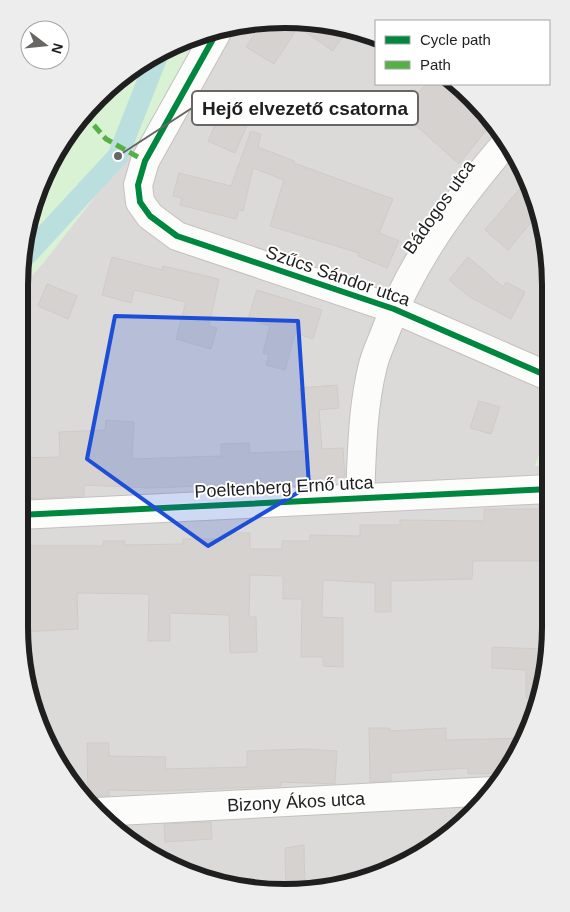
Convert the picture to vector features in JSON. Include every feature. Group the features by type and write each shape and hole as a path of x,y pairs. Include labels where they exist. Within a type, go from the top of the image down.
{"street":[{"name":"Szűcs Sándor utca","path":"214,37 145,161 138,185 140,202 150,216 177,236 394,309 542,374"},
{"name":"Bádogos utca","path":"360,498 364,415 373,364 394,309 413,271 446,217 503,147"},
{"name":"Poeltenberg Ernő utca","path":"28,515 542,489"},
{"name":"Bizony Ákos utca","path":"106,812 483,792"}],"highlighted area":[{"path":"115,316 298,321 309,486 208,546 87,459"}],"shaded area":[{"path":"268,28 302,28 352,36 375,44 375,85 447,85 479,115 508,156 523,186 534,218 542,268 542,644 534,694 523,726 508,756 479,797 455,821 414,850 384,865 352,876 302,884 268,884 235,880 186,865 156,850 115,821 81,784 54,741 36,694 28,644 28,280 160,113 195,44 235,32"}],"green space":[{"path":"195,44 160,113 28,280 32,235 36,218 47,186 71,142 91,115 115,91 156,62"},
{"path":"542,445 542,466 535,466"}],"building":[{"path":"297,28 274,64 246,47 257,29"},
{"path":"299,28 335,32 343,36 333,51"},
{"path":"425,85 447,85 479,115 488,127 459,164 401,112"},
{"path":"231,90 257,102 235,153 208,141"},
{"path":"251,131 261,134 258,147 294,161 294,163 393,199 379,233 399,241 387,268 358,256 359,253 270,226 284,180 253,168 243,211 239,210 236,219 180,205 182,198 173,196 179,173 231,186"},
{"path":"523,185 534,219 508,250 485,230"},
{"path":"112,257 162,270 163,266 219,279 209,326 217,328 211,349 176,339 186,302 134,290 131,303 102,295"},
{"path":"468,257 503,287 506,282 525,292 511,319 470,297 449,280"},
{"path":"47,284 77,296 68,319 38,306"},
{"path":"257,290 322,310 313,339 295,333 285,370 266,365 269,355 263,353 270,326 248,319"},
{"path":"337,385 339,408 319,410 322,449 343,448 345,477 251,484 150,488 84,485 84,496 28,499 28,458 60,457 59,432 105,430 106,420 134,422 132,459 221,456 221,444 249,443 250,453 305,451 300,388"},
{"path":"479,401 500,407 491,434 470,428"},
{"path":"484,509 542,509 542,561 473,561 472,579 391,581 391,612 375,612 375,583 323,580 322,617 343,618 343,667 323,666 323,657 301,657 302,599 283,599 283,576 250,575 249,617 256,617 257,652 230,653 229,615 170,613 170,641 148,641 149,594 77,593 78,629 28,632 28,546 103,546 103,541 125,541 125,545 183,544 183,539 231,539 231,533 250,533 250,549 282,549 282,541 310,541 310,535 360,536 360,525 400,525 400,520 484,521"},
{"path":"492,647 541,649 538,677 533,698 526,698 526,670 492,668"},
{"path":"369,728 390,728 390,731 446,728 446,740 517,738 497,773 468,774 468,768 391,773 391,781 370,782"},
{"path":"87,743 109,743 109,756 166,757 165,769 247,767 247,751 304,749 337,751 335,784 281,782 281,786 165,791 109,790 109,796 90,796 88,793"},
{"path":"211,822 212,839 165,842 164,824"},
{"path":"304,845 305,884 286,884 285,848"}],"waterway":[{"path":"30,251 118,156 155,63"}],"marked path":[{"path":"88,119 106,139 145,161"}],"cycle path":[{"path":"214,37 145,161 138,185 140,202 150,216 177,236 394,309 542,374"},
{"path":"28,515 542,489"}],"place":[{"name":"Hejő elvezető csatorna","path":"118,156"}]}
